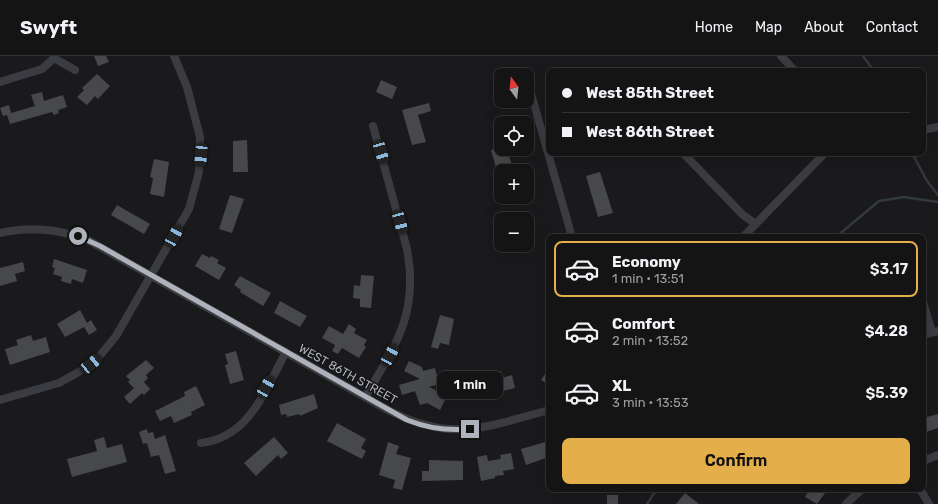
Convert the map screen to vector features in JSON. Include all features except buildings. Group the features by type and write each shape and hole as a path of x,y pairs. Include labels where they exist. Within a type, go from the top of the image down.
{"street":[{"path":"0,400 59,383 84,369 98,358 116,336 189,209 199,172 201,155 197,125 186,87 174,56"},
{"path":"781,56 792,68"},
{"path":"0,82 42,69 54,57 75,70"},
{"path":"534,104 546,146"},
{"path":"365,397 397,341 405,323 411,291 411,268 407,249 373,126"},
{"path":"926,129 938,127"},
{"path":"549,156 571,234"},
{"path":"686,156 743,215 756,224"},
{"path":"746,234 822,156"},
{"name":"WEST 86TH STREET","path":"0,233 32,228 69,233 100,246 365,397 407,420 420,425 441,429 480,428 546,411"},
{"path":"926,309 935,331"},
{"path":"202,443 223,438 241,426 253,410 286,352"},
{"path":"926,460 938,455"},
{"path":"846,504 859,492"},
{"path":"922,492 929,504"}],"waterway":[{"path":"863,56 872,68"},
{"path":"914,156 927,181 938,195"},
{"path":"840,234 879,201 904,197 938,202"},
{"path":"647,504 655,492"}],"route":[{"path":"78,236 100,246 407,420 420,425 441,429 470,429"}]}
